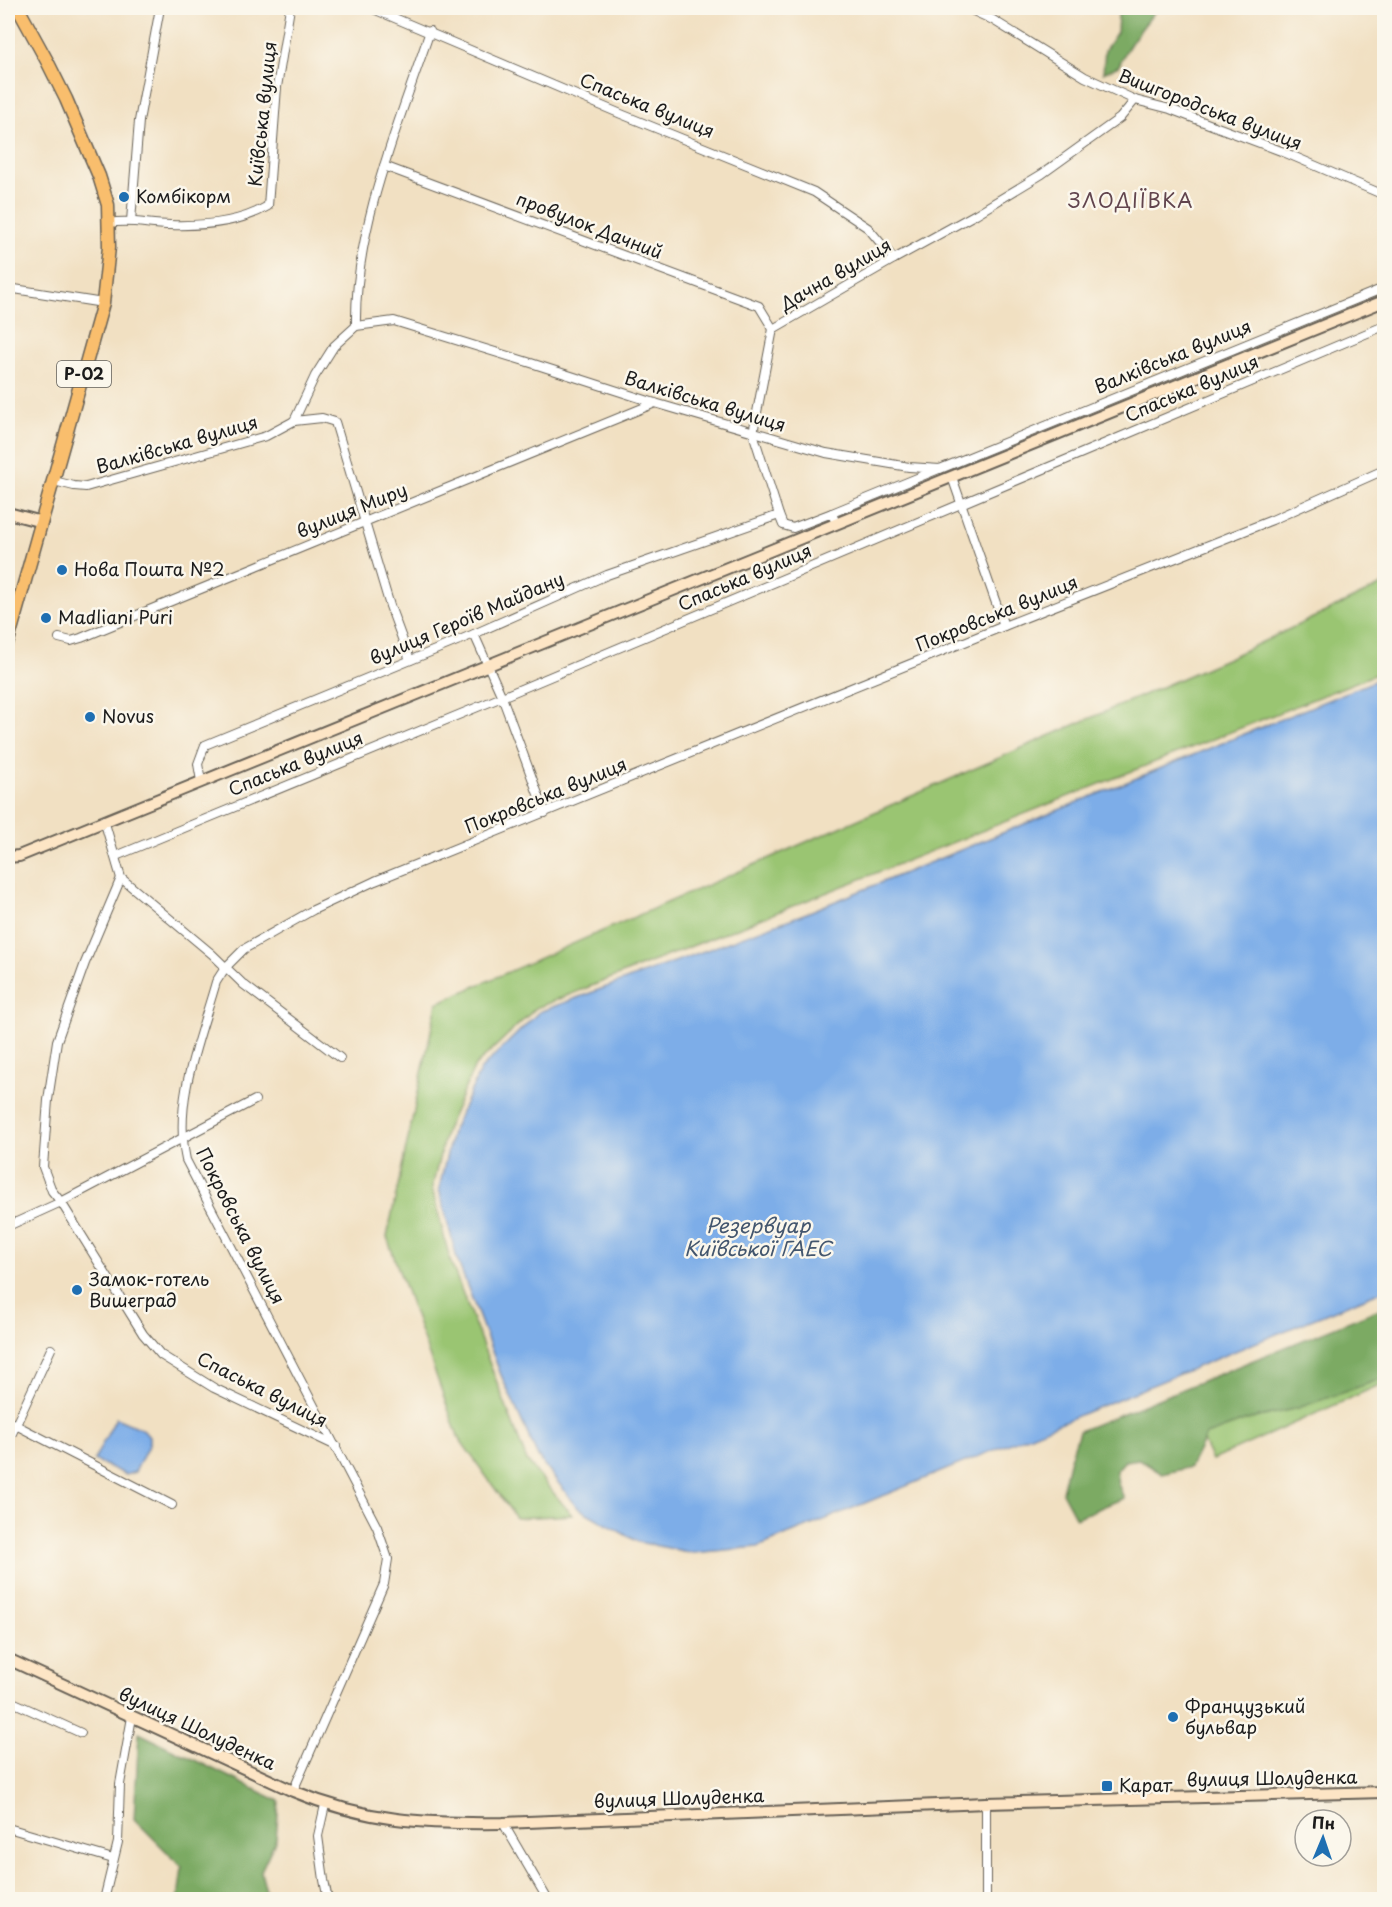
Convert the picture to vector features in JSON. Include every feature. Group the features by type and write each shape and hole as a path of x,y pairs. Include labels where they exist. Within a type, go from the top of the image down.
{"main road":[{"name":"Р-02","path":"8,641 103,303 108,271 110,223 108,205 99,177 47,61 18,8"}],"street":[{"path":"131,222 139,122 160,8"},
{"name":"Київська вулиця","path":"110,223 122,221 170,225 209,224 254,215 268,206 277,87 290,8"},
{"name":"Спаська вулиця","path":"371,8 430,31 599,105 814,192 868,228 894,259"},
{"name":"Вишгородська вулиця","path":"967,8 993,20 1085,77 1135,100 1170,110 1281,151 1384,195"},
{"path":"1376,8 1384,12"},
{"path":"294,421 315,376 334,346 356,326 361,266 374,202 430,31"},
{"name":"Дачна вулиця","path":"779,515 753,433 773,328 976,214 1042,174 1120,118 1135,100"},
{"name":"провулок Дачний","path":"384,166 759,306 773,328"},
{"path":"8,288 103,303"},
{"name":"Валківська вулиця","path":"356,326 394,321 753,433 826,453 940,469 1384,289"},
{"name":"Спаська вулиця","path":"8,857 19,856 1384,301"},
{"name":"Спаська вулиця","path":"116,856 962,505 1384,326"},
{"path":"1134,389 1140,401"},
{"name":"вулиця Миру","path":"59,638 71,641 81,638 655,403"},
{"path":"294,421 322,418 335,422 390,606 410,660"},
{"name":"Валківська вулиця","path":"54,481 86,487 103,483 266,436 294,421"},
{"path":"779,515 783,525 793,528 940,469"},
{"name":"Покровська вулиця","path":"293,1791 384,1584 388,1559 377,1527 342,1457 186,1160 182,1138 184,1097 216,982 225,968 244,948 313,910 375,881 1272,520 1384,470"},
{"path":"952,477 1004,627"},
{"path":"8,513 42,522"},
{"path":"832,513 836,524"},
{"name":"вулиця Героїв Майдану","path":"201,782 198,764 205,745 474,634 607,575 779,515"},
{"path":"474,634 502,697 545,813"},
{"path":"104,820 122,878 212,954 243,984 340,1058"},
{"name":"Спаська вулиця","path":"122,878 85,963 57,1041 48,1100 44,1167 52,1191 143,1334 161,1355 214,1388 336,1446"},
{"path":"8,1226 61,1202 255,1100"},
{"path":"8,1442 51,1349"},
{"path":"8,1421 171,1505"},
{"name":"вулиця Шолуденка","path":"8,1659 325,1805 399,1821 503,1823 986,1803 1384,1792"},
{"path":"8,1700 81,1733"},
{"path":"105,1899 118,1842 120,1784 132,1717"},
{"path":"986,1803 986,1899"},
{"path":"325,1805 318,1836 328,1899"},
{"path":"503,1823 548,1899"},
{"path":"8,1828 113,1859"}],"green space":[{"path":"1121,8 1157,8 1131,43 1119,66 1103,73 1105,50 1117,32 1118,15"},
{"path":"1384,584 1384,671 536,1008 475,1066 446,1130 432,1188 450,1260 527,1461 572,1515 516,1518 458,1437 387,1237 437,1003 1235,655"},
{"path":"1384,1307 1384,1378 1298,1408 1247,1420 1206,1435 1190,1467 1162,1474 1139,1459 1125,1461 1116,1471 1124,1498 1076,1518 1062,1492 1079,1431"},
{"path":"1384,1355 1384,1383 1212,1460 1198,1431"},
{"path":"139,1733 279,1801 276,1839 261,1871 268,1899 178,1899 182,1867 134,1819"}],"water":[{"name":"Резервуар Київської ГАЕС","path":"1384,677 1384,1290 758,1547 693,1553 638,1542 578,1508 538,1457 501,1375 457,1259 439,1189 452,1132 481,1069 539,1012 804,914"},
{"path":"116,1418 144,1430 149,1436 149,1444 135,1472 126,1475 94,1460"}],"place":[{"name":"Комбікорм","path":"124,197"},
{"name":"Нова Пошта №2","path":"62,570"},
{"name":"Madliani Puri","path":"46,618"},
{"name":"Novus","path":"90,717"},
{"name":"Замок-готель Вишеград","path":"77,1290"},
{"name":"Французький бульвар","path":"1173,1717"},
{"name":"Карат","path":"1107,1786"}],"district":[{"name":"ЗЛОДІЇВКА","path":"1131,201"}]}
